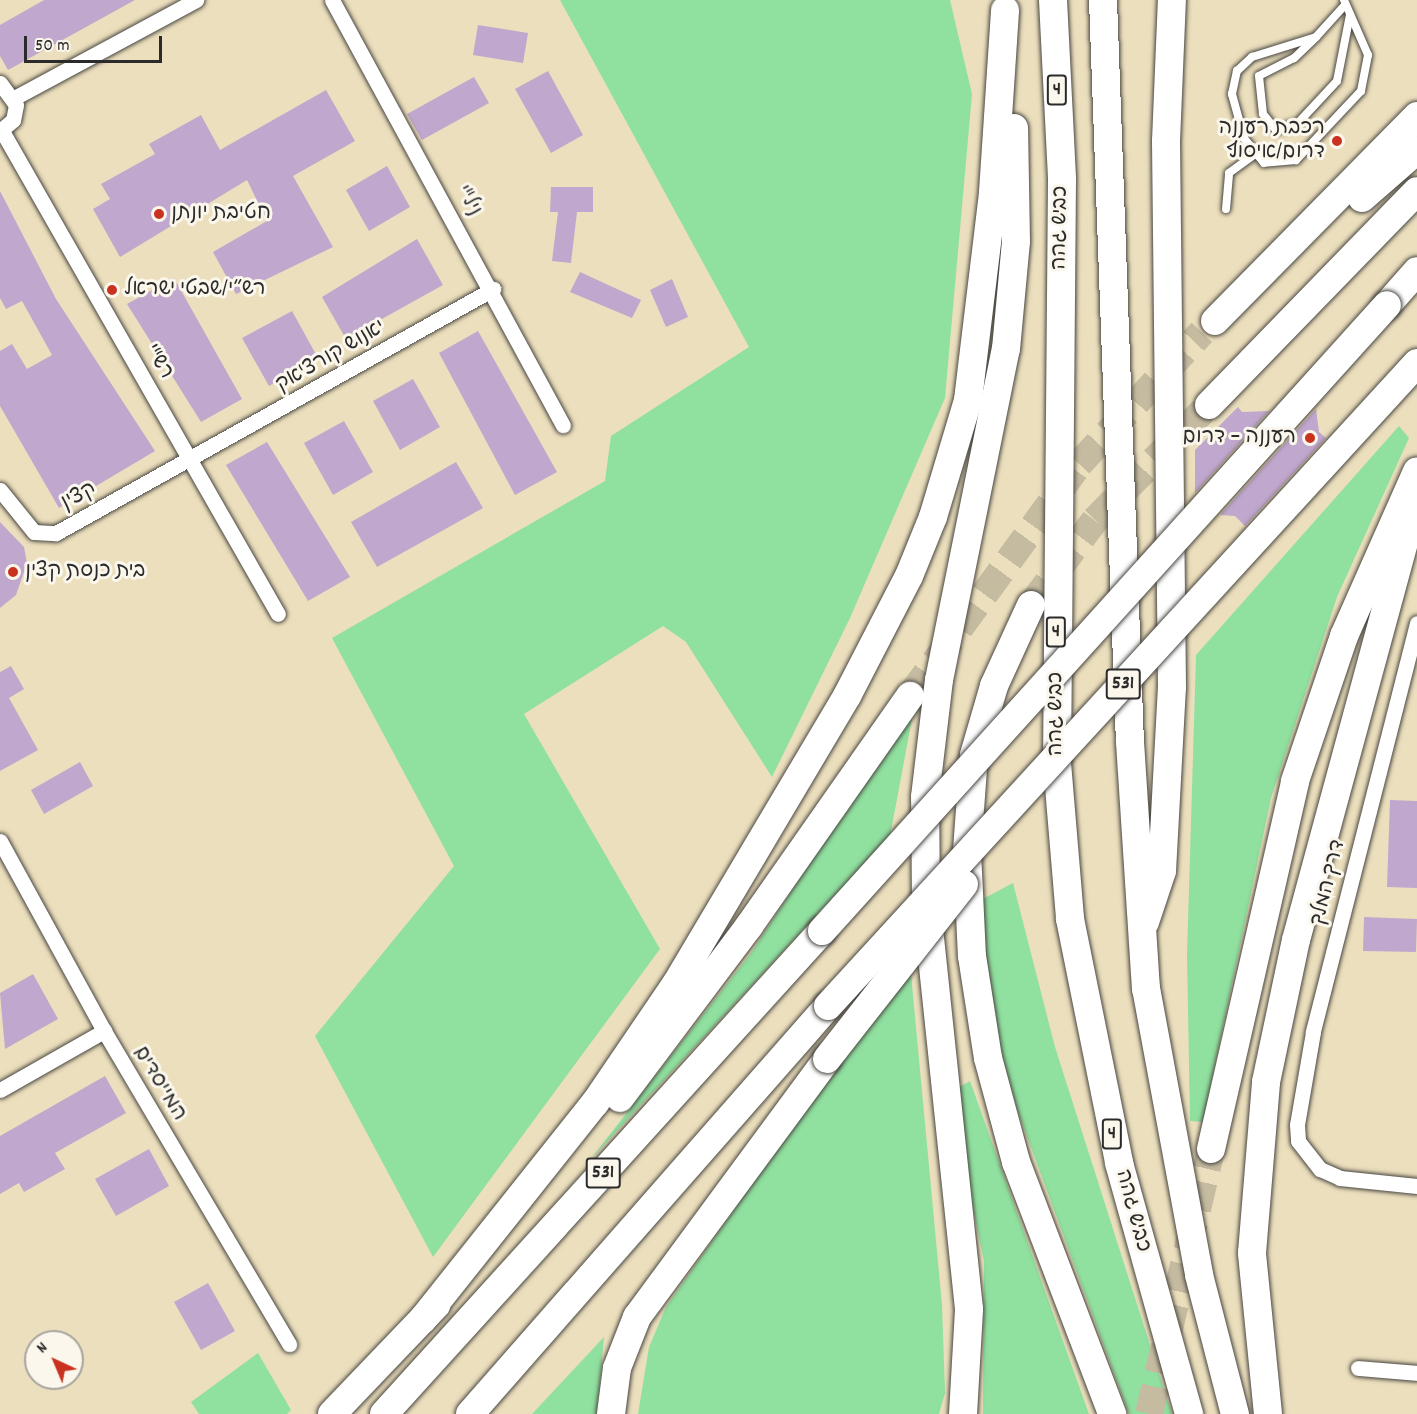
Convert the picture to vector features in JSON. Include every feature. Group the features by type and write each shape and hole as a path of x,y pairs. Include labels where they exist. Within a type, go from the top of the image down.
{"highway":[{"name":"כביש גהה","path":"1053,0 1062,180 1057,763 1069,908 1119,1163 1189,1414"},
{"path":"1103,0 1142,933 1170,1133 1234,1414"},
{"path":"1142,933 1162,872 1172,687 1166,141 1172,0"},
{"path":"423,1319 595,1103 657,1014 847,696 909,576 933,517 968,400 991,212 1004,5"},
{"path":"963,1414 969,1309 926,902 925,806 939,680 1011,305 1016,206 1004,5"},
{"path":"1417,116 1208,327 1417,150"},
{"path":"1209,405 1417,191"},
{"path":"1250,364 1417,212"},
{"name":"531","path":"384,1414 1417,271"},
{"name":"531","path":"470,1414 828,1006 1417,363"},
{"path":"1211,1149 1295,781 1344,636 1417,471"},
{"path":"1268,1414 1252,1253 1266,1082 1302,918 1417,494"},
{"path":"1031,605 994,686 974,755 967,851 972,956 988,1058 1016,1162 1112,1414"},
{"path":"610,1414 617,1368 642,1309 827,1059 1122,685"},
{"path":"332,1414 423,1319 641,1072 909,696"}],"street":[{"path":"15,98 196,0"},
{"name":"ניל\"י","path":"332,0 493,289 563,425"},
{"path":"0,83 15,98"},
{"path":"1,131 13,120 15,98"},
{"name":"רש\"י","path":"1,131 278,614"},
{"name":"יאנוש קורצ'אק","path":"191,461 493,289"},
{"name":"קצין","path":"0,490 34,532 56,533 191,461"},
{"name":"דרך המלך","path":"1417,623 1313,1032 1297,1125 1306,1155 1340,1178 1417,1186"},
{"name":"המייסדים","path":"0,841 104,1031 290,1344"},
{"path":"0,1090 104,1031"},
{"path":"1358,1368 1417,1373"}],"lane":[{"path":"1316,37 1252,57 1237,71 1232,94 1254,155 1272,166 1296,160 1353,102 1368,68 1350,15 1344,2 1316,37 1294,58 1259,76 1263,114 1276,130 1298,123 1337,81 1350,15"},
{"path":"1226,209 1229,173 1254,155"}],"green space":[{"path":"560,0 950,0 972,94 945,398 850,618 772,777 686,642 663,626 524,714 660,949 433,1257 315,1036 454,866 332,638 605,481 611,436 749,347"},
{"path":"1399,426 1409,438 1337,597 1271,798 1203,1122 1190,1121 1187,955 1196,655"},
{"path":"915,703 890,836 590,1160 751,953"},
{"path":"1013,883 1055,1047 1172,1414 1129,1414 1017,1109 993,1023 979,901"},
{"path":"911,974 942,1305 945,1393 939,1414 638,1414 649,1347 666,1307 802,1113"},
{"path":"970,1081 1089,1414 983,1414 984,1261 949,1093"},
{"path":"604,1337 597,1414 532,1414"},
{"path":"258,1353 291,1410 287,1414 199,1414 191,1402"}],"building":[{"path":"44,0 135,0 8,70 0,56 0,25"},
{"path":"478,25 528,33 523,63 473,55"},
{"path":"548,71 583,135 551,153 515,89"},
{"path":"474,77 489,103 422,140 407,114"},
{"path":"326,90 355,141 293,176 333,247 236,294 213,252 267,221 247,180 120,257 93,209 110,199 101,184 155,154 149,144 201,115 220,150"},
{"path":"387,166 410,207 369,231 346,190"},
{"path":"551,187 593,187 593,212 577,212 571,263 552,261 558,212 550,212"},
{"path":"0,191 56,299 155,451 59,508 0,406 0,351 12,344 27,369 52,355 22,301 6,309 0,298"},
{"path":"417,239 443,285 346,339 322,297"},
{"path":"580,272 641,300 632,318 570,292"},
{"path":"174,278 242,399 201,422 127,304"},
{"path":"672,279 688,317 666,327 650,290"},
{"path":"292,311 318,358 269,386 242,338"},
{"path":"478,331 557,472 515,495 439,353"},
{"path":"413,379 440,427 400,450 373,401"},
{"path":"1238,407 1242,412 1269,411 1195,493 1195,450"},
{"path":"1316,409 1319,432 1326,438 1245,526 1235,516 1220,515"},
{"path":"344,421 373,472 333,495 304,443"},
{"path":"267,442 350,577 308,601 226,465"},
{"path":"456,462 483,508 377,567 351,522"},
{"name":"בית כנסת קצין","path":"0,522 24,547 27,563 16,595 0,608"},
{"path":"11,666 24,689 9,698 38,750 0,771 0,672"},
{"path":"80,762 93,786 44,814 31,790"},
{"path":"1390,800 1417,801 1417,888 1387,887"},
{"path":"1364,917 1417,919 1416,952 1363,951"},
{"path":"33,974 58,1019 5,1049 0,993"},
{"path":"105,1076 126,1113 55,1153 65,1169 24,1192 19,1183 0,1194 0,1136"},
{"path":"149,1149 169,1186 116,1216 95,1179"},
{"path":"208,1283 235,1331 201,1350 174,1302"}],"tunnel":[{"path":"910,696 1079,464 1202,332"},
{"path":"1031,605 1095,520 1209,405"},
{"path":"1149,1414 1211,1149"}],"place":[{"name":"רכבת רעננה דרום/איסוף","path":"1337,141"},
{"name":"חטיבת יונתן","path":"159,214"},
{"name":"רש״י/שבטי ישראל","path":"112,290"},
{"name":"רעננה – דרום","path":"1310,438"},
{"name":"בית כנסת קצין","path":"13,572"}]}
